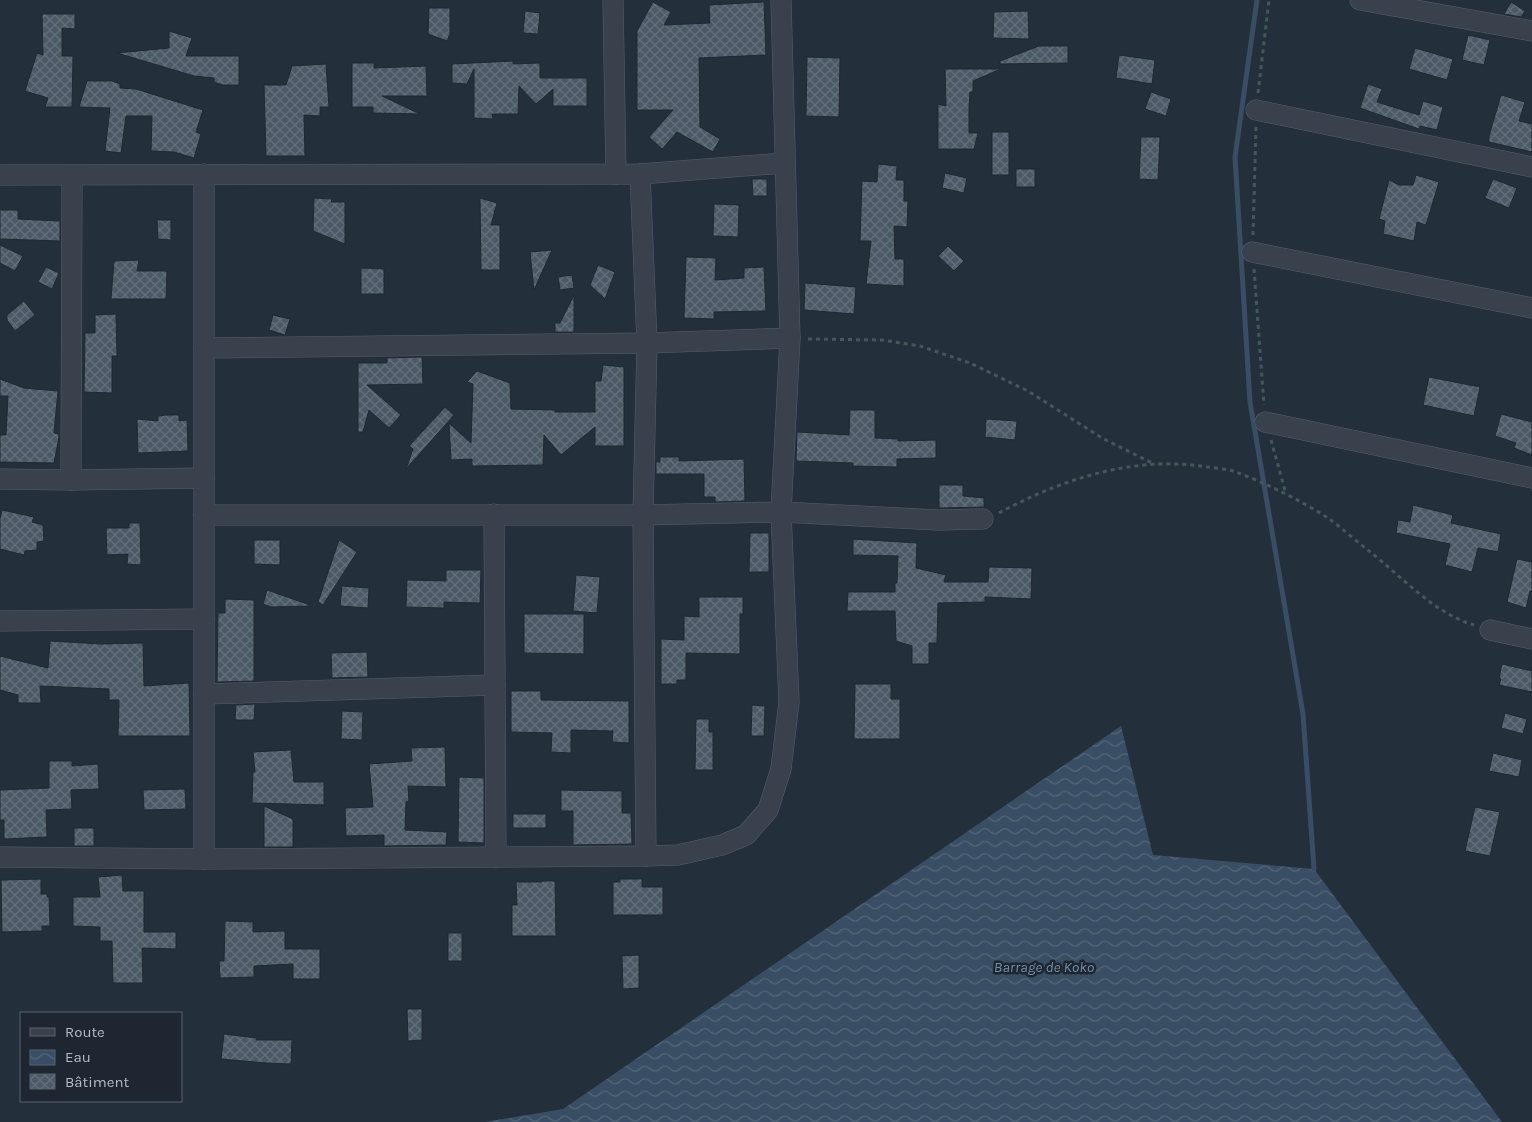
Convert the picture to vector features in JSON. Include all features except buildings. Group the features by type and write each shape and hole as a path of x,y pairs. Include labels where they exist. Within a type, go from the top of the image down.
{"street":[{"path":"613,0 616,174"},
{"path":"0,857 204,859 646,856 678,855 722,846 746,835 768,810 781,769 789,702 781,512 790,338 782,0"},
{"path":"1360,0 1532,31"},
{"path":"1256,110 1532,167"},
{"path":"0,175 640,174 785,163"},
{"path":"71,480 72,174"},
{"path":"204,174 204,859"},
{"path":"640,174 647,343 643,515 646,856"},
{"path":"1252,252 1532,308"},
{"path":"204,348 647,343 790,338"},
{"path":"1265,422 1532,478"},
{"path":"0,479 204,478"},
{"path":"204,515 643,515 781,512 938,520 983,519"},
{"path":"494,514 496,857"},
{"path":"0,621 204,619"},
{"path":"1490,630 1532,639"},
{"path":"204,694 495,685"}],"path":[{"path":"790,338 856,341 882,340 920,346 970,363 1028,391 1102,438 1152,463"},
{"path":"983,519 996,515 1030,496 1067,482 1100,473 1152,463 1184,463 1232,471 1286,495 1328,519 1419,593 1448,614 1490,630"}],"water":[{"name":"Barrage de Koko","path":"1121,726 1153,855 1314,869 1502,1122 485,1122 563,1109"}],"waterway":[{"path":"1257,0 1235,157 1250,402 1303,714 1314,869"}]}
